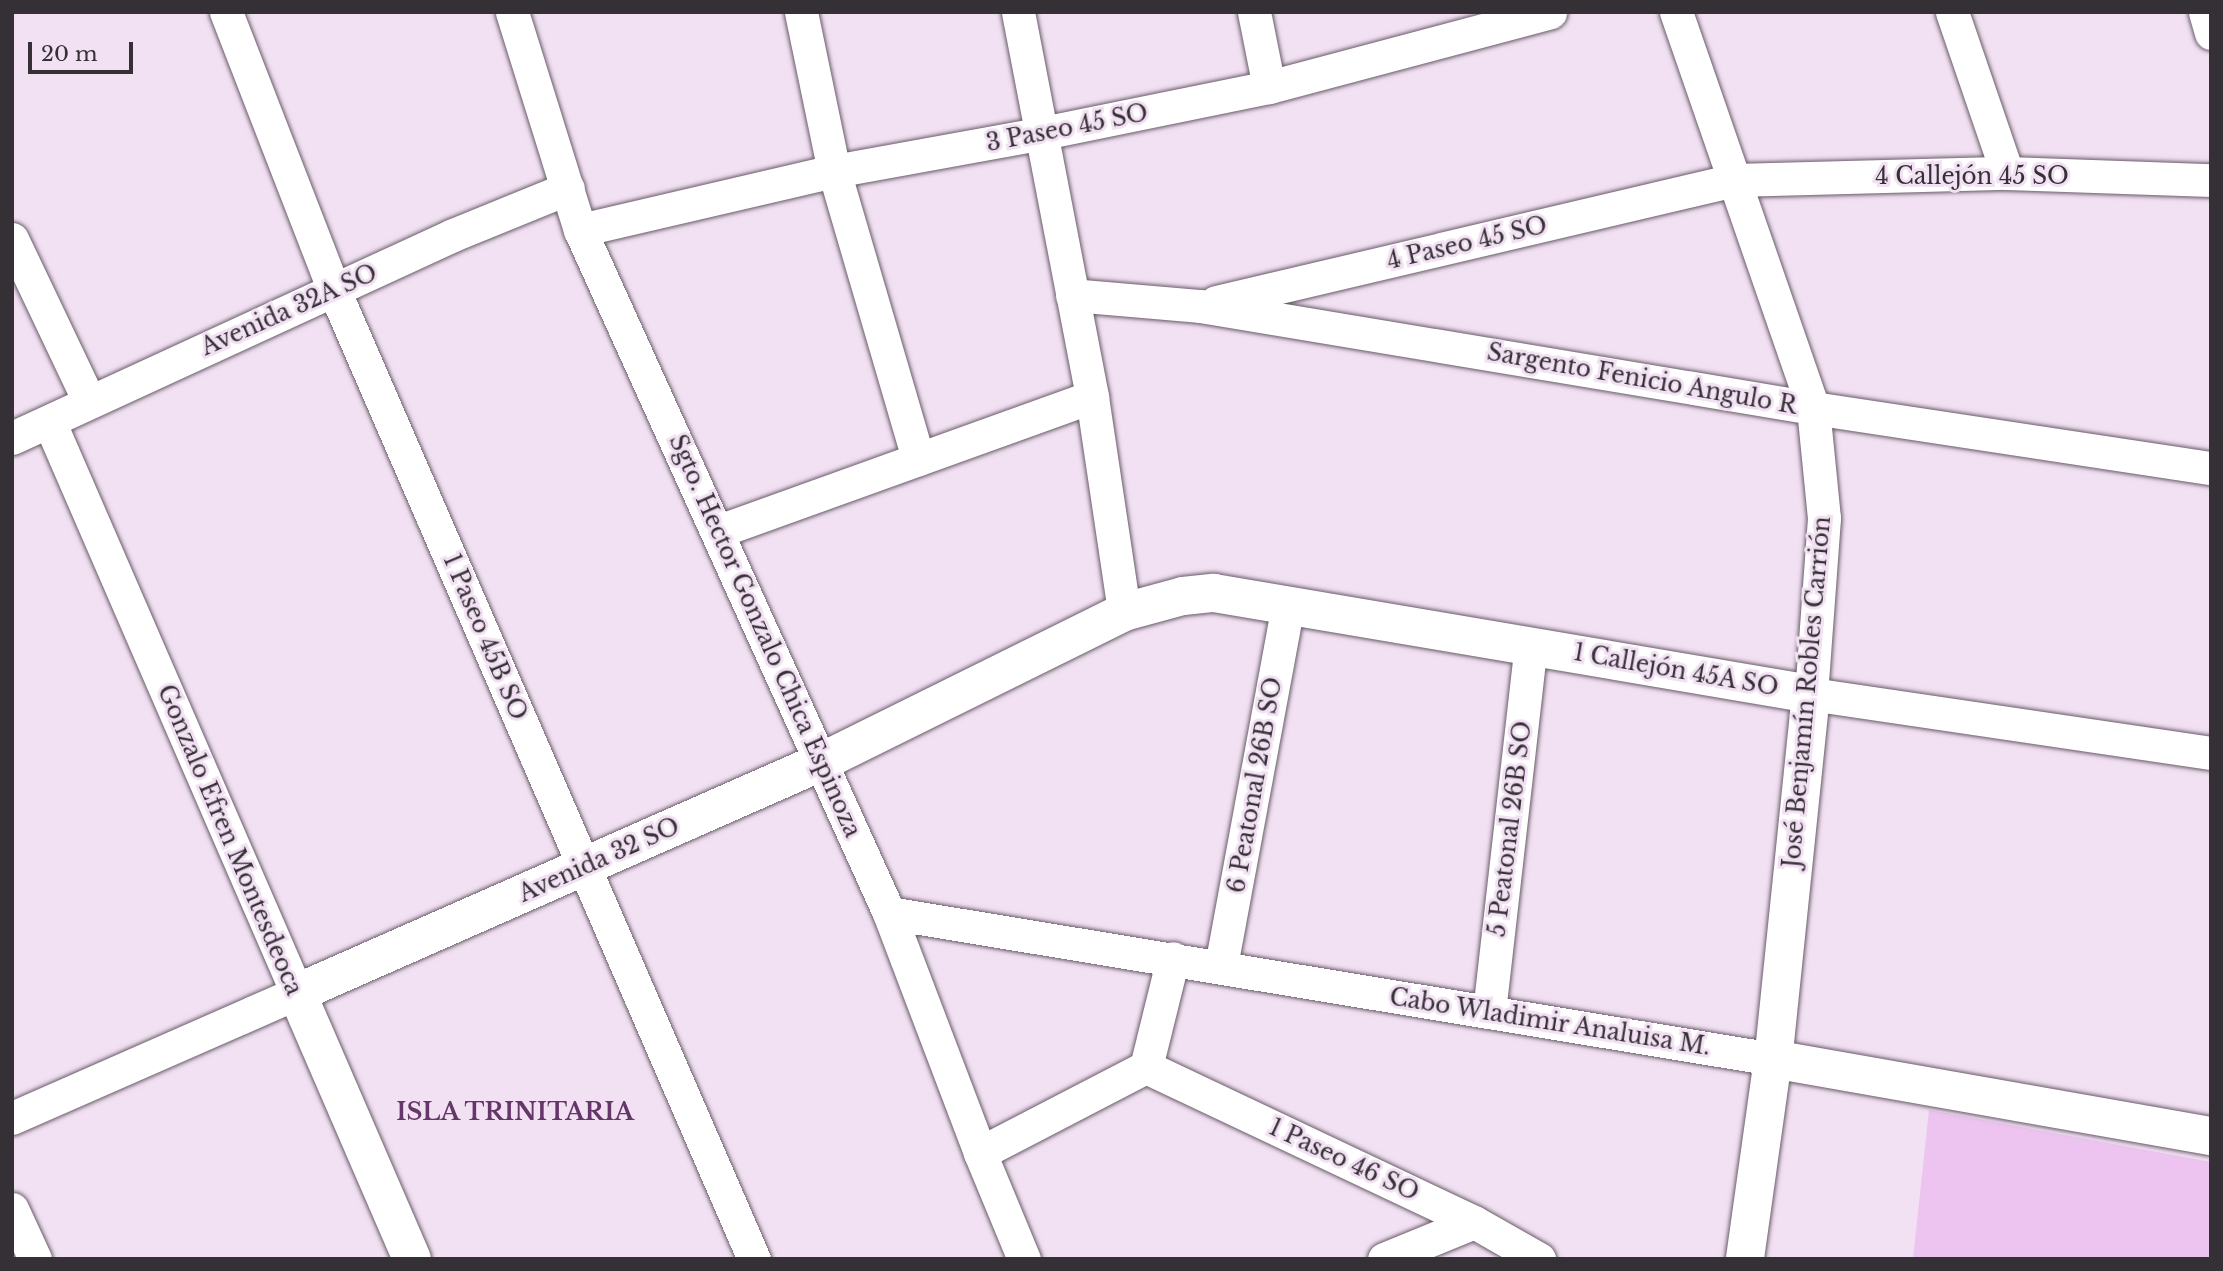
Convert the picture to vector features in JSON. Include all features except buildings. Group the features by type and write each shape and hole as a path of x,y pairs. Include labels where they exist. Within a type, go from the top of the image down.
{"street":[{"name":"1 Paseo 45B SO","path":"226,12 334,290 754,1259"},
{"name":"Sgto. Hector Gonzalo Chica Espinoza","path":"512,12 580,230 719,531 889,913 979,1153 1024,1259"},
{"path":"801,12 834,171 918,459"},
{"path":"1018,12 1092,397 1124,612"},
{"path":"1254,12 1269,87"},
{"name":"3 Paseo 45 SO","path":"580,230 834,171 1043,133 1269,87 1550,12"},
{"name":"José Benjamín Robles Carrión","path":"1676,12 1813,408 1824,518 1811,694 1773,1059 1745,1259"},
{"path":"1952,12 2007,173"},
{"path":"2205,12 2211,33"},
{"name":"4 Callejón 45 SO","path":"1734,180 2007,173 2211,180"},
{"name":"4 Paseo 45 SO","path":"1200,306 1734,180"},
{"name":"Avenida 32A SO","path":"12,438 334,290 568,188"},
{"path":"12,239 89,401"},
{"name":"Sargento Fenicio Angulo R","path":"1072,295 1200,306 1813,408 2211,468"},
{"path":"719,531 1092,397"},
{"name":"Gonzalo Efren Montesdeoca","path":"49,421 411,1259"},
{"name":"1 Callejón 45A SO","path":"1183,596 1214,593 1288,603 1811,694 2211,753"},
{"name":"Avenida 32 SO","path":"12,1118 821,762 1124,612 1183,596"},
{"name":"6 Peatonal 26B SO","path":"1221,966 1288,603"},
{"name":"5 Peatonal 26B SO","path":"1489,1012 1531,645"},
{"name":"Cabo Wladimir Analuisa M.","path":"889,913 1773,1059 2211,1136"},
{"path":"979,1153 1146,1067 1173,958"},
{"name":"1 Paseo 46 SO","path":"1146,1067 1474,1222 1539,1259"},
{"path":"12,1209 35,1259"},
{"path":"1384,1259 1474,1222"}],"shaded area":[{"path":"1929,1110 2211,1162 2211,1259 1913,1259"}],"district":[{"name":"ISLA TRINITARIA","path":"515,1112"}]}
